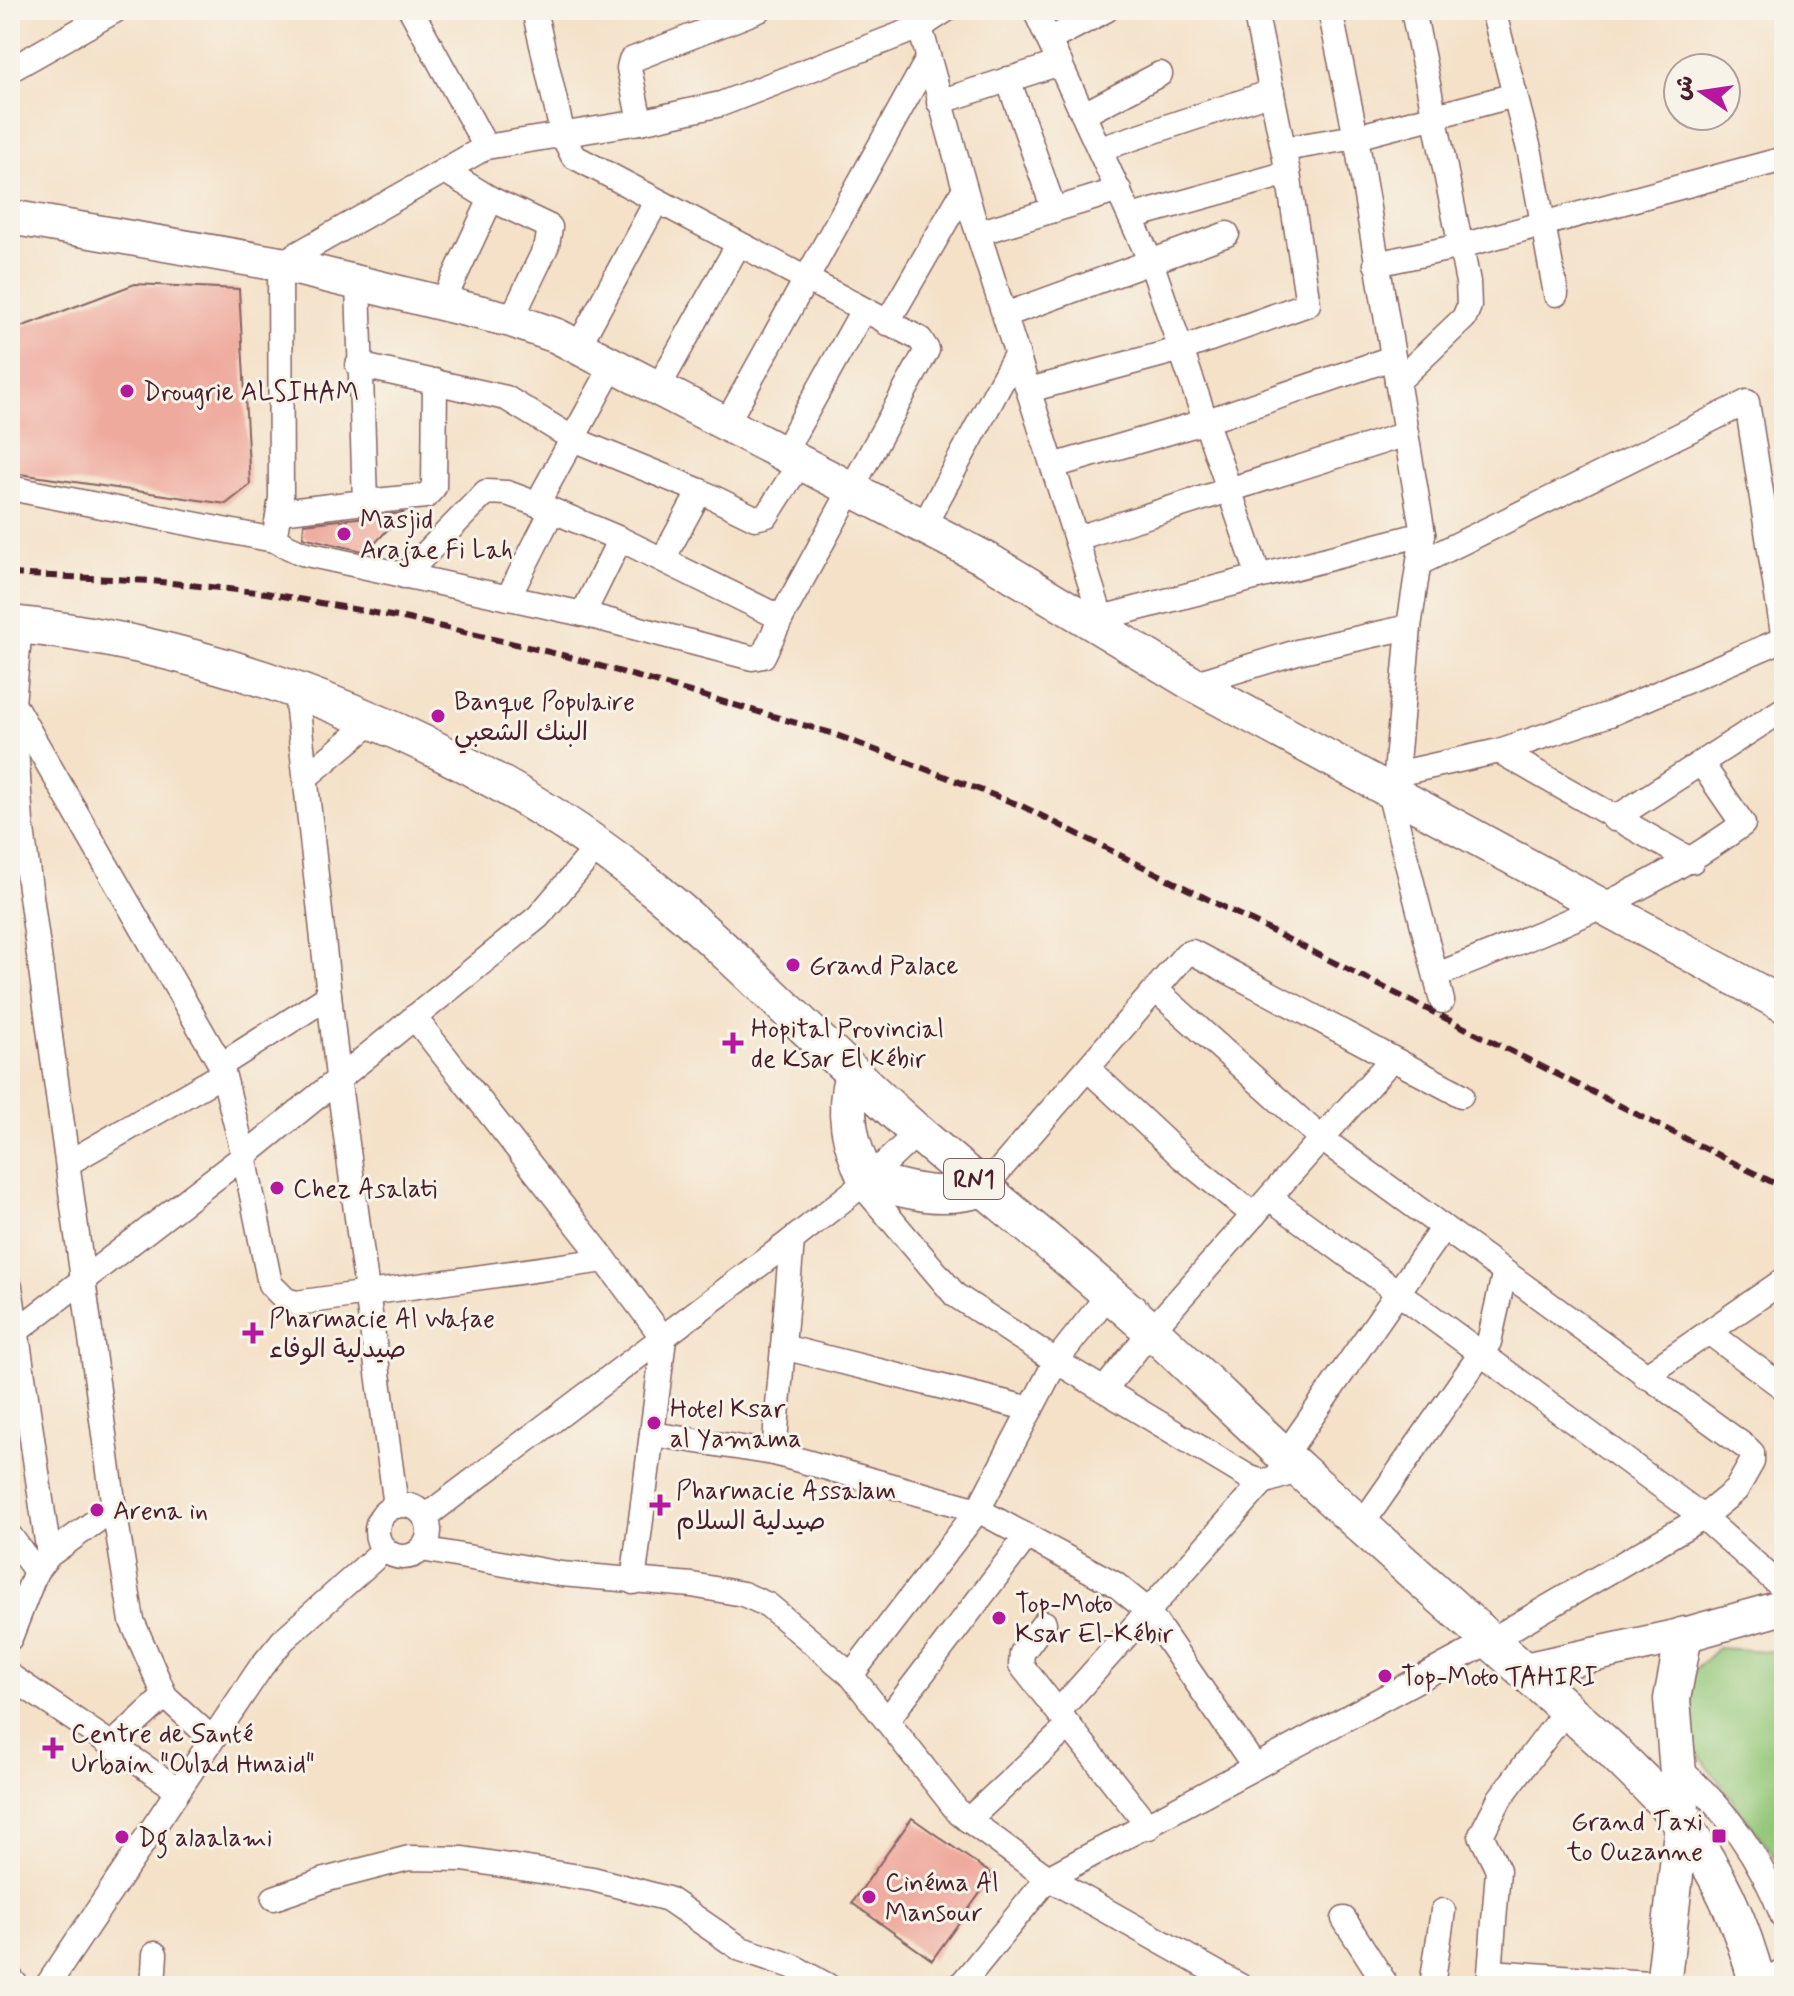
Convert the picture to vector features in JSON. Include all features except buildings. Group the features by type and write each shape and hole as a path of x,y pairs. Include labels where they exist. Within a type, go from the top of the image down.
{"main road":[{"name":"RN1","path":"15,624 150,649 246,674 373,721 518,794 599,845 709,936 918,1132 1151,1331 1283,1469 1362,1524 1567,1709 1682,1823 1726,1894 1758,1986"},
{"path":"853,1074 846,1112 864,1182 938,1196 958,1196 984,1188"},
{"path":"1682,1823 1672,1699 1684,1635"}],"street":[{"path":"411,10 486,147"},
{"path":"13,483 274,540 302,553 583,614 758,659 763,656 926,357 927,350 920,339 579,161 568,151 563,136 534,10"},
{"path":"640,122 629,68 631,60 759,10"},
{"path":"280,264 486,147 640,122 721,104 920,27 946,10"},
{"path":"1035,10 1151,262 1258,574"},
{"path":"1049,40 1106,10"},
{"path":"1029,390 1182,349 1308,304 1286,161 1255,10"},
{"path":"1330,10 1356,137 1423,534 1422,562 1409,627 1392,781 1442,1001"},
{"path":"1397,382 1464,318 1469,306 1461,246 1413,10"},
{"path":"1493,10 1515,95 1556,294"},
{"path":"10,70 104,13"},
{"path":"920,27 964,190 1077,538 1095,619"},
{"path":"726,424 928,59"},
{"path":"939,102 1060,63"},
{"path":"1084,114 1160,74"},
{"path":"1008,79 1054,210"},
{"path":"1100,149 1272,92"},
{"path":"1131,217 1356,137 1515,95"},
{"path":"1376,264 1461,246 1780,160"},
{"path":"445,171 491,199 542,222 551,230 511,320"},
{"path":"887,323 964,190"},
{"path":"978,233 1119,190"},
{"path":"442,304 491,199"},
{"path":"578,347 656,202"},
{"path":"10,217 280,264 511,320 578,347 988,560 1095,619 1193,684 1392,781 1606,907 1784,1005"},
{"path":"1005,315 1227,234"},
{"path":"658,388 738,245"},
{"path":"274,540 280,512 280,264"},
{"path":"358,284 358,365 365,502"},
{"path":"358,365 506,398 575,440 761,518 767,515 791,458 863,310"},
{"path":"923,527 1017,353"},
{"path":"1053,466 1207,421 1392,358"},
{"path":"508,598 544,508 613,365"},
{"path":"280,512 426,496 434,487 435,381"},
{"path":"1392,781 1499,751 1610,714 1784,639 1747,402 1422,562"},
{"path":"1077,538 1406,434"},
{"path":"663,559 700,491"},
{"path":"404,576 486,492 507,493 620,539 781,618"},
{"path":"1095,619 1258,574 1423,534"},
{"path":"583,614 620,539"},
{"path":"15,624 13,704 17,844 68,1163 132,1621 165,1696 211,1738"},
{"path":"1193,684 1297,652 1409,627"},
{"path":"296,692 338,1077 396,1506"},
{"path":"13,704 222,1070 244,1156 270,1284 277,1293 296,1303 605,1260"},
{"path":"1614,819 1784,709"},
{"path":"306,777 373,721"},
{"path":"1499,751 1692,861"},
{"path":"1437,975 1606,907 1692,861 1743,824 1701,763"},
{"path":"13,1333 244,1156 550,906 599,845"},
{"path":"984,1188 1186,954 1199,953 1461,1095"},
{"path":"960,1986 1048,1878 1149,1827 1490,1641 1703,1517 1736,1490 1752,1462 1752,1453 1504,1275 1322,1139 1157,991"},
{"path":"68,1163 222,1070 329,996"},
{"path":"414,1017 664,1339 633,1582"},
{"path":"1104,1390 1151,1331 1392,1059"},
{"path":"1088,1069 1183,1158 1398,1292 1703,1517 1784,1589"},
{"path":"425,1517 792,1240 864,1182 918,1132"},
{"path":"864,1182 955,1295 1236,1471 1283,1469"},
{"path":"968,1820 1064,1719 1147,1610 1283,1469 1442,1229"},
{"path":"774,1453 792,1240"},
{"path":"1362,1524 1483,1353 1489,1342 1504,1275"},
{"path":"1645,1376 1710,1333 1778,1281 1784,1280"},
{"path":"10,1287 42,1563"},
{"path":"851,1675 978,1510 1056,1361 1108,1295"},
{"path":"1710,1333 1784,1388"},
{"path":"783,1347 1031,1409"},
{"path":"652,1434 774,1453 978,1510 1115,1584 1147,1610 1255,1767"},
{"path":"422,1549 429,1534 425,1517 418,1509 396,1506 388,1510 378,1525 380,1542 385,1549 404,1557 422,1549 488,1563 633,1582 692,1585 743,1594 794,1624 851,1675 951,1806 968,1820 1048,1878 1240,1986"},
{"path":"10,1638 42,1563 114,1508"},
{"path":"10,1536 42,1563"},
{"path":"887,1720 1027,1536"},
{"path":"47,1986 211,1738 284,1639 385,1549"},
{"path":"1524,1670 1684,1635 1784,1607"},
{"path":"1044,1623 1022,1653 1021,1665 1149,1827"},
{"path":"10,1676 177,1789"},
{"path":"113,1744 165,1696"},
{"path":"1567,1709 1500,1798 1481,1835 1498,1870 1490,1979 1663,1985 1682,1823"},
{"path":"1677,1767 1709,1794 1732,1820 1762,1870 1784,1919"},
{"path":"274,1898 388,1861 421,1857 463,1859 593,1879 668,1899 741,1949 792,1966 828,1986"},
{"path":"1726,1894 1762,1870"},
{"path":"1432,1986 1443,1911"},
{"path":"1344,1919 1387,1986"},
{"path":"153,1986 155,1954"},
{"path":"1758,1986 1784,1971"},
{"path":"10,1977 17,1986"}],"green space":[{"path":"1718,1648 1784,1652 1784,1877 1772,1853 1693,1747 1692,1673"}],"railway":[{"path":"10,574 152,581 266,593 408,619 566,656 831,733 1022,806 1784,1188"}],"place":[{"name":"Drougrie ALSIHAM","path":"127,391"},
{"name":"Masjid Arajae Fi Lah","path":"344,534"},
{"name":"Banque Populaire البنك الشعبي","path":"438,716"},
{"name":"Grand Palace","path":"793,965"},
{"name":"Hopital Provincial de Ksar El Kébir","path":"733,1043"},
{"name":"Chez Asalati","path":"277,1188"},
{"name":"Pharmacie Al Wafae صيدلية الوفاء","path":"253,1333"},
{"name":"Hotel Ksar al Yamama","path":"654,1423"},
{"name":"Pharmacie Assalam صيدلية السلام","path":"660,1505"},
{"name":"Arena in","path":"97,1510"},
{"name":"Top-Moto Ksar El-Kébir","path":"999,1618"},
{"name":"Top-Moto TAHIRI","path":"1385,1676"},
{"name":"Centre de Santé Urbain \"Oulad Hmaid\"","path":"53,1748"},
{"name":"Grand Taxi to Ouzanne","path":"1719,1836"},
{"name":"Dg alaalami","path":"122,1837"},
{"name":"Cinéma Al Mansour","path":"869,1897"}]}
